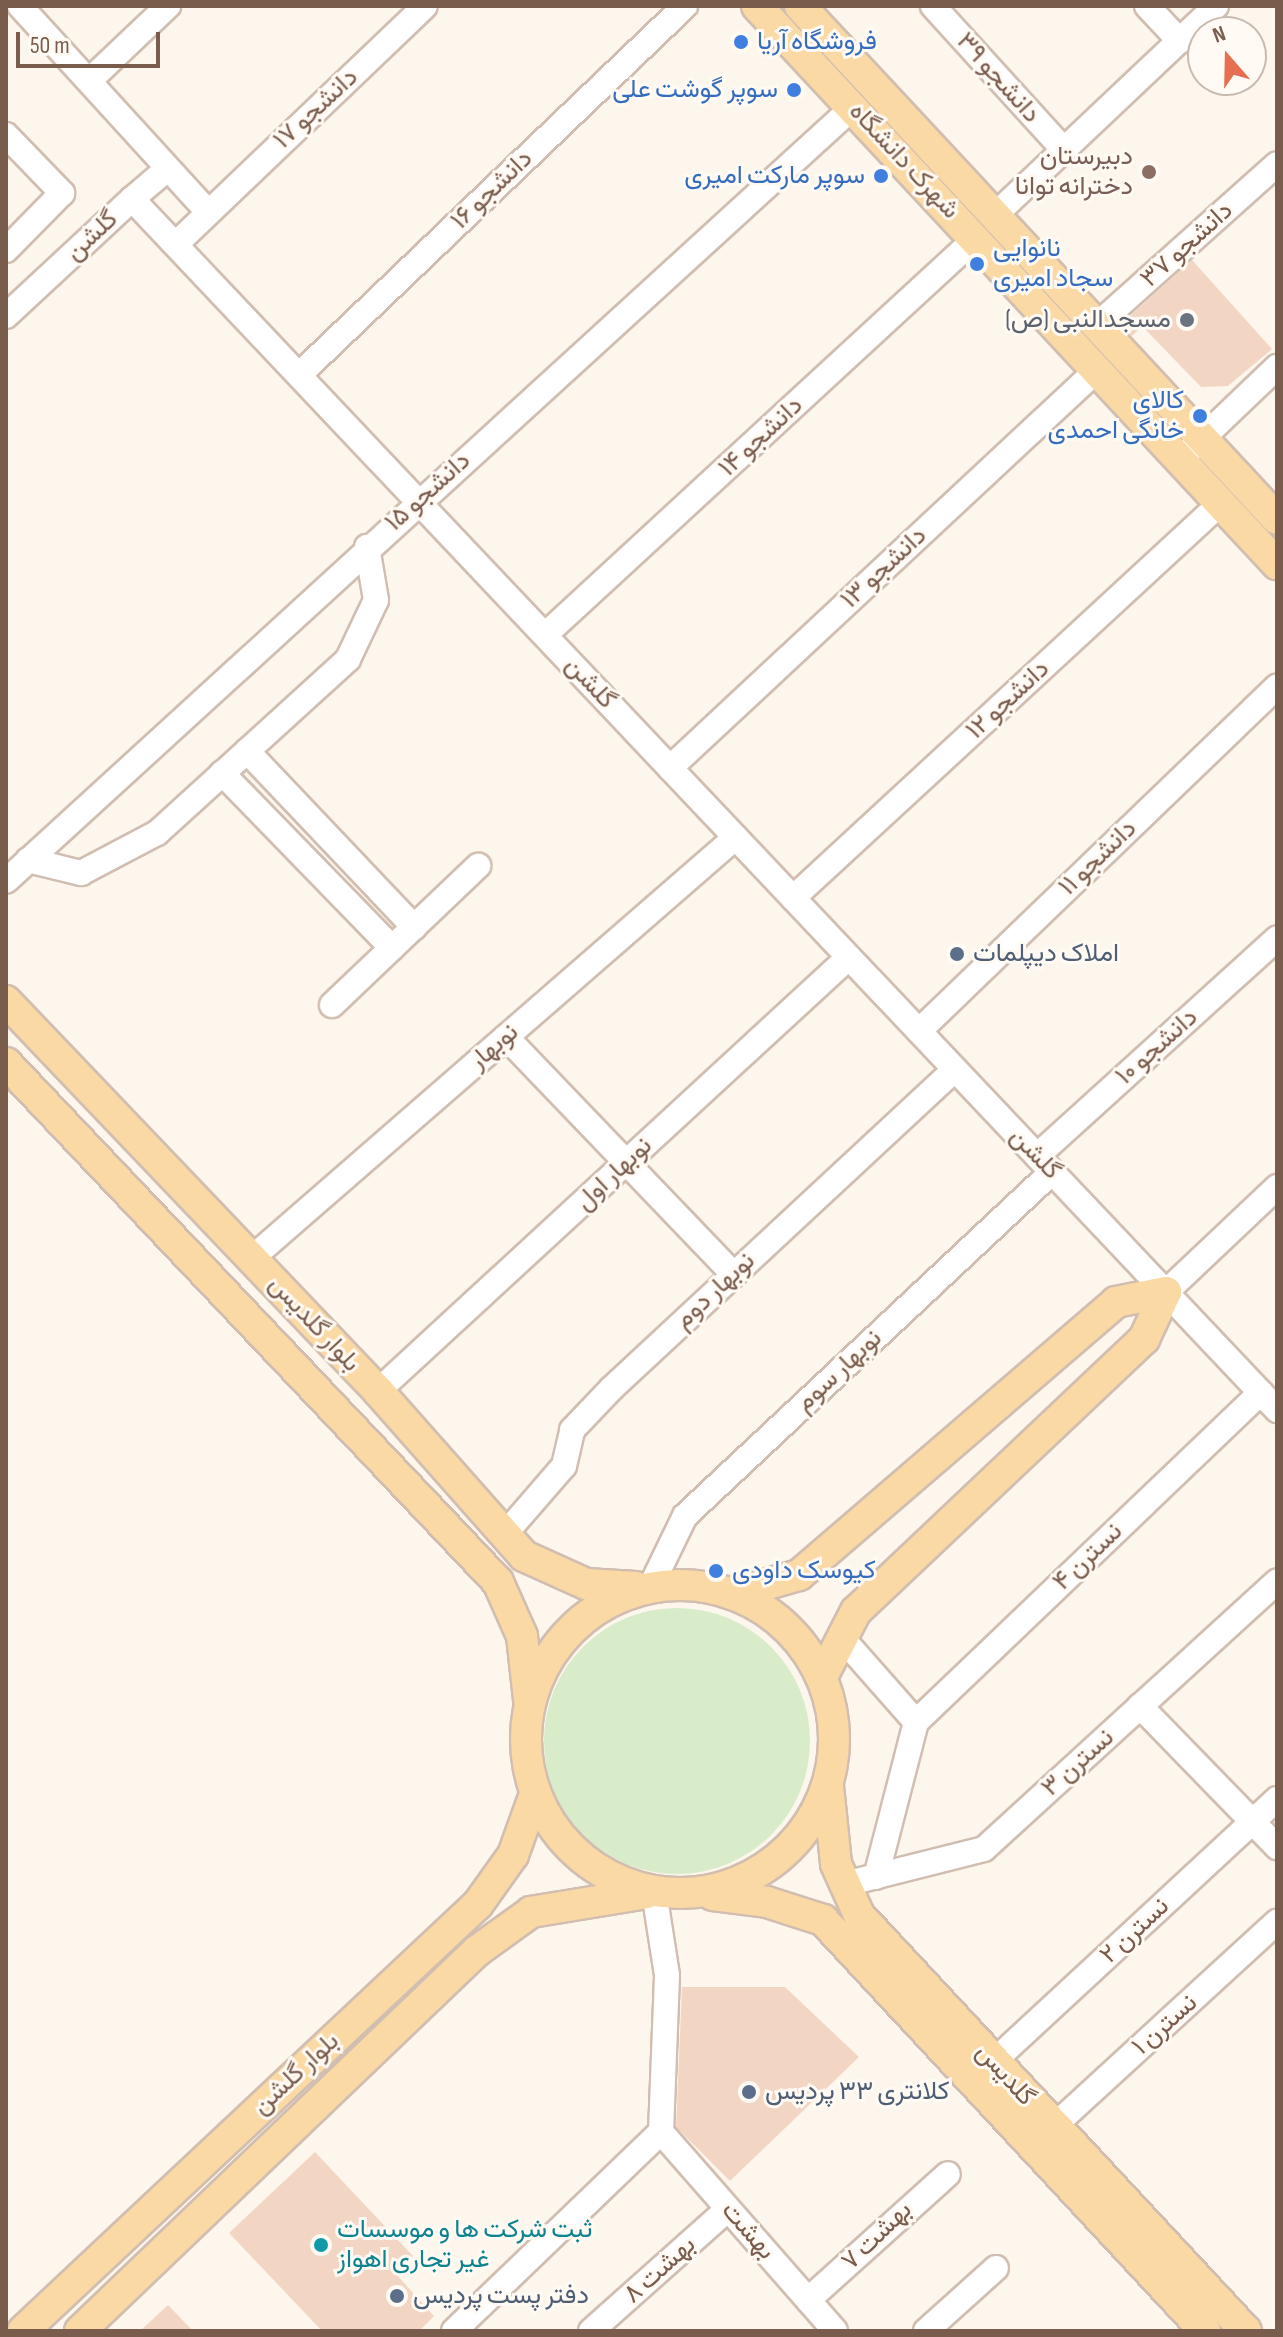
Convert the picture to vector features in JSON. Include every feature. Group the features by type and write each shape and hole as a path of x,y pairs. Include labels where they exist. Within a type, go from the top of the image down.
{"main road":[{"name":"شهرک دانشگاه","path":"757,6 853,107 1097,325 1192,448 1222,502 1277,564"},
{"name":"شهرک دانشگاه","path":"800,6 986,226 1098,369 1277,519"},
{"name":"بلوار گلدیس","path":"6,1001 378,1391 524,1556 586,1584 650,1588"},
{"name":"بلوار گلدیس","path":"6,1063 498,1582 522,1636 529,1704"},
{"path":"192,1261 227,1232"},
{"path":"733,1594 799,1575 1116,1302 1166,1292"},
{"path":"822,1677 856,1611 1144,1339 1166,1292"},
{"path":"692,1585 733,1594 770,1613 800,1642 822,1677 833,1713 835,1749 828,1786 809,1825 779,1858 742,1881 699,1893 654,1892 616,1880 581,1859 554,1830 535,1794 525,1750 529,1704 545,1663 573,1628 609,1603 650,1588 692,1585"},
{"name":"گلدیس","path":"828,1786 836,1864 859,1915 1246,2331"},
{"name":"بلوار گلشن","path":"23,2331 478,1904 513,1855 535,1794"},
{"name":"بلوار گلشن","path":"80,2331 499,1935 531,1912 654,1892"},
{"name":"گلدیس","path":"699,1893 767,1902 823,1920 1205,2331"},
{"path":"133,2227 162,2255"}],"street":[{"path":"20,6 90,80 166,170 208,212"},
{"path":"90,80 168,6"},
{"name":"دانشجو ۱۷","path":"176,244 425,6"},
{"name":"دانشجو ۱۶","path":"299,375 685,6"},
{"name":"دانشجو ۳۹","path":"933,6 1064,150"},
{"path":"1147,6 1180,41"},
{"name":"دانشجو ۱۴","path":"545,635 986,226 1216,6"},
{"name":"دانشجو ۱۵","path":"6,881 367,547 853,107"},
{"path":"6,135 62,193 6,250"},
{"name":"دانشجو ۳۷","path":"1097,325 1277,164"},
{"path":"132,199 166,170"},
{"name":"گلشن","path":"6,316 132,199 1269,1401"},
{"path":"1192,448 1277,367"},
{"name":"دانشجو ۱۳","path":"670,768 1098,369"},
{"name":"دانشجو ۱۲","path":"793,898 1222,502"},
{"path":"28,860 81,873 157,833 348,659 376,600 367,547"},
{"name":"دانشجو ۱۱","path":"919,1031 1277,686"},
{"path":"247,751 414,927"},
{"path":"222,773 392,948"},
{"name":"نوبهار","path":"252,1258 736,837"},
{"path":"332,1005 478,866"},
{"name":"دانشجو ۱۰","path":"1044,1164 1277,938"},
{"name":"نوبهار اول","path":"378,1391 849,957"},
{"path":"506,1037 733,1274"},
{"name":"نوبهار دوم","path":"505,1534 564,1466 572,1430 733,1274 955,1069"},
{"name":"نوبهار سوم","path":"650,1588 685,1516 1044,1164"},
{"path":"1166,1292 1277,1187"},
{"name":"نسترن ۴","path":"916,1722 1269,1401"},
{"name":"نسترن ۳","path":"845,1884 984,1849 1277,1581"},
{"path":"842,1638 916,1722 876,1877"},
{"path":"1140,1706 1277,1847"},
{"name":"نسترن ۲","path":"993,2062 1277,1799"},
{"path":"454,2331 661,2132 667,1975 654,1892"},
{"name":"نسترن ۱","path":"1053,2127 1274,1931"},
{"name":"بهشت","path":"661,2132 835,2331"},
{"name":"بهشت ۷","path":"808,2300 948,2174"},
{"name":"بهشت ۸","path":"591,2331 728,2209"},
{"path":"926,2331 996,2268"}],"green space":[{"path":"677,1608 728,1618 771,1647 800,1690 810,1741 800,1792 771,1835 728,1864 677,1874 626,1864 583,1835 554,1792 544,1741 554,1690 583,1647 626,1618"}],"building":[{"name":"مسجدالنبی (ص)","path":"1192,260 1272,349 1228,386 1201,387 1142,326 1132,336 1125,329 1129,317"},
{"name":"کلانتری ۳۳ پردیس","path":"682,1987 785,1987 859,2057 730,2181 676,2127"},
{"name":"ثبت شرکت ها و موسسات غیر تجاری اهواز","path":"315,2152 413,2256 395,2273 434,2316 419,2331 322,2331 229,2233"},
{"path":"168,2305 193,2331 140,2331"}],"place":[{"name":"فروشگاه آریا","path":"741,42"},
{"name":"سوپر گوشت علی","path":"794,90"},
{"name":"دبیرستان دخترانه توانا","path":"1149,172"},
{"name":"سوپر مارکت امیری","path":"881,176"},
{"name":"نانوایی سجاد امیری","path":"977,264"},
{"name":"مسجدالنبی (ص)","path":"1187,320"},
{"name":"کالای خانگی احمدی","path":"1200,416"},
{"name":"املاک دیپلمات","path":"957,954"},
{"name":"کیوسک داودی","path":"716,1571"},
{"name":"کلانتری ۳۳ پردیس","path":"749,2092"},
{"name":"ثبت شرکت ها و موسسات غیر تجاری اهواز","path":"321,2245"},
{"name":"دفتر پست پردیس","path":"397,2296"}]}
